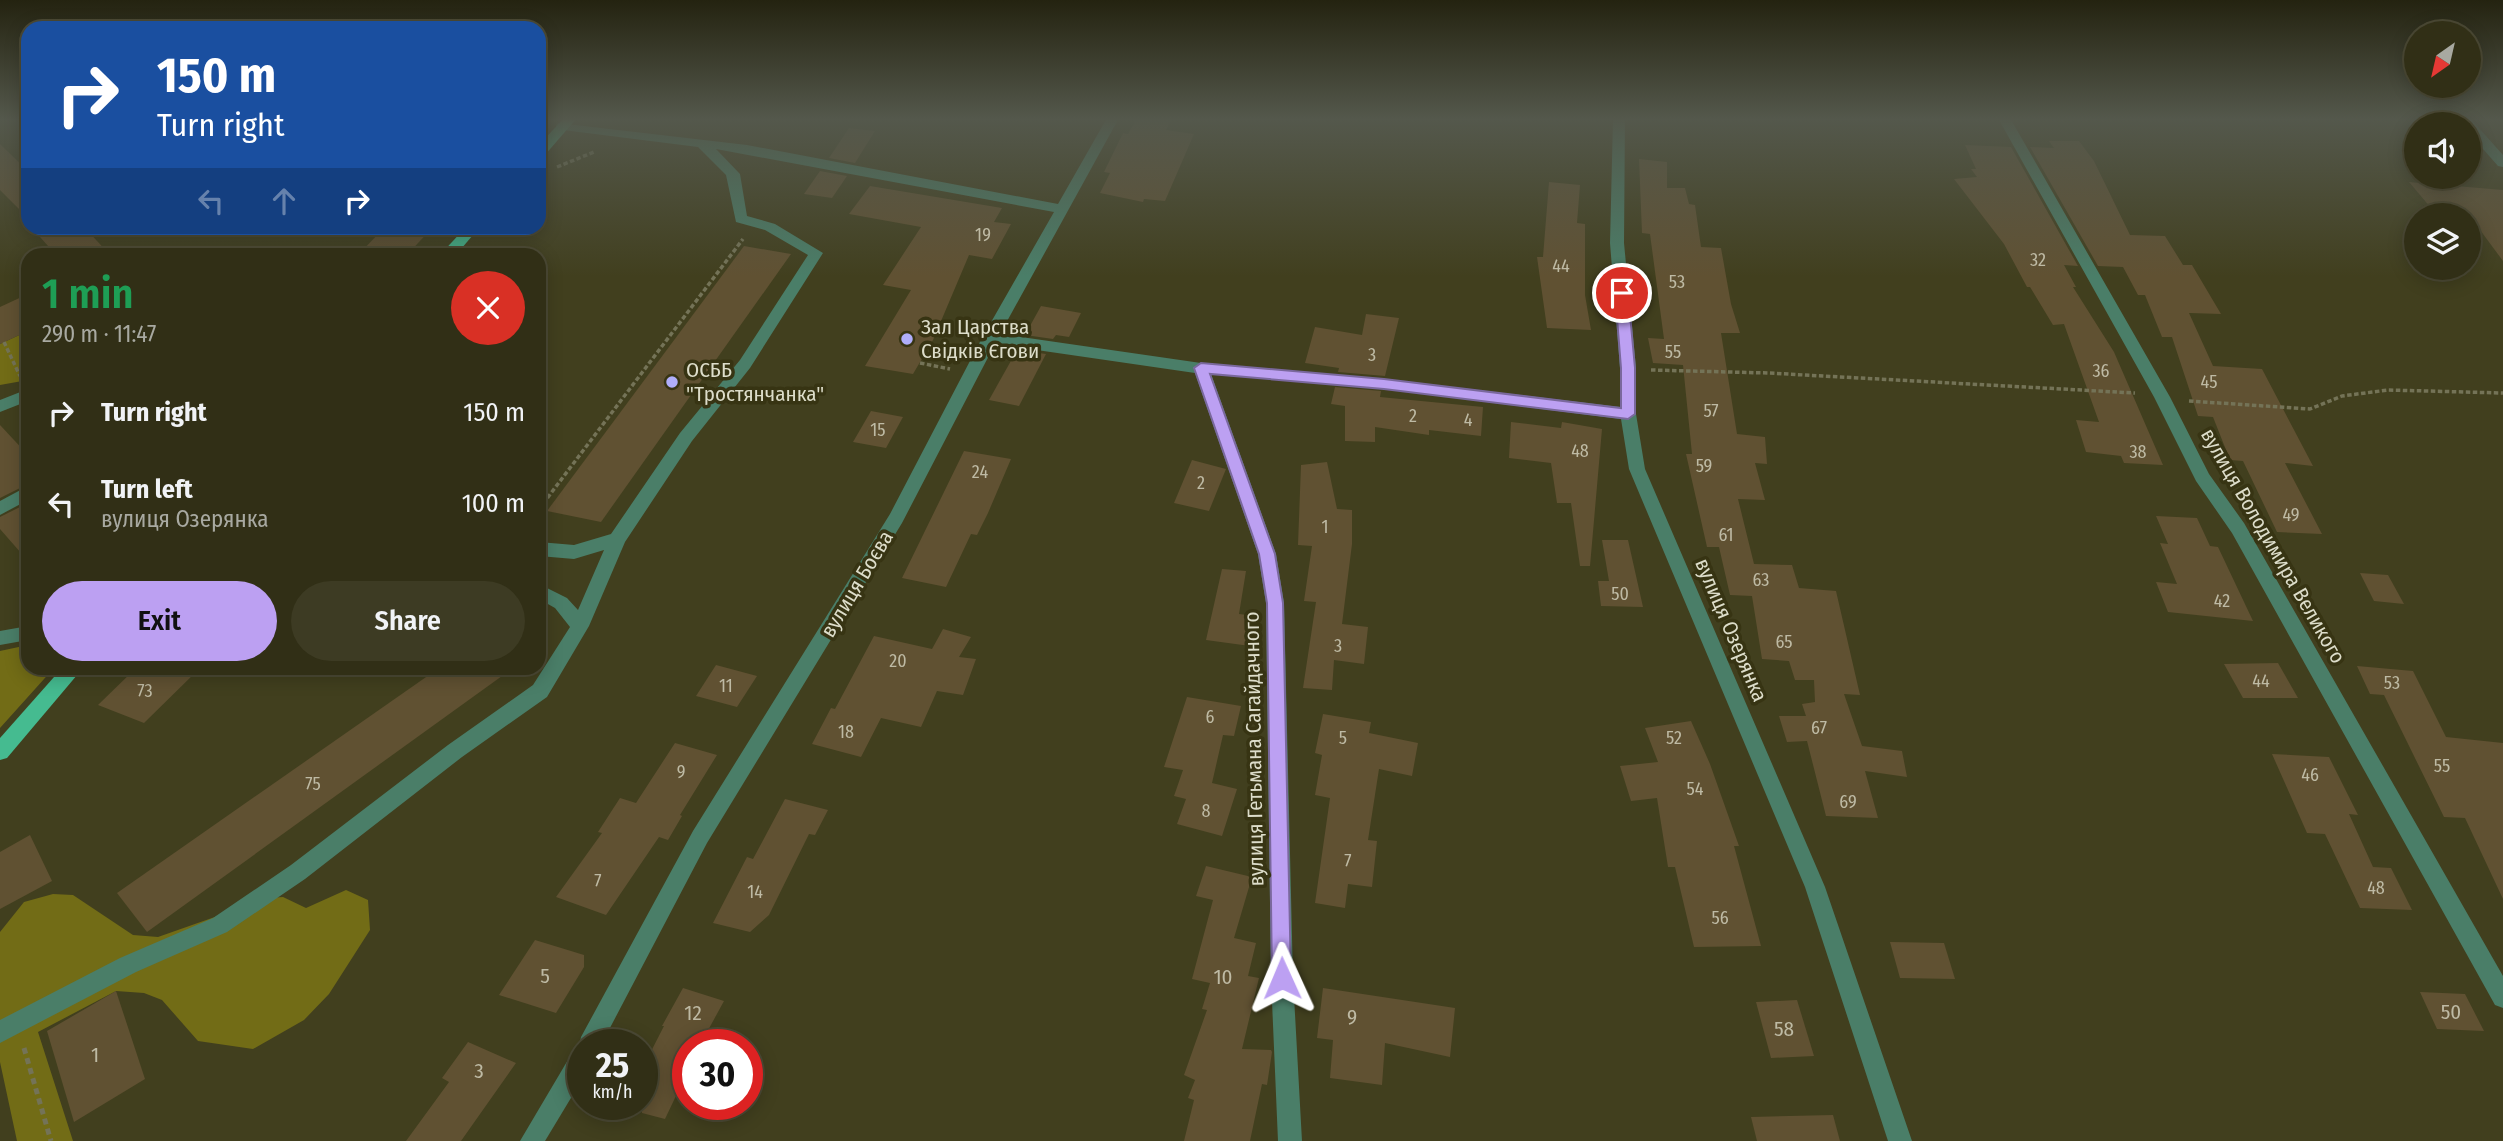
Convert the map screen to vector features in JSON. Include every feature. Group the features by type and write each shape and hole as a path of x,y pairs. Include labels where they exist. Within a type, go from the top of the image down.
{"main road":[{"path":"453,248 466,235"},
{"path":"0,752 68,675"}],"street":[{"path":"8,1028 128,965 220,925 298,872 455,751 540,691 580,626 617,539 686,436 745,364 816,253 770,227 741,219 730,171"},
{"path":"863,171 1061,209"},
{"name":"вулиця Боєва","path":"598,1029 700,837 896,519 990,338 1083,171"},
{"name":"вулиця Озерянка","path":"1618,171 1617,243 1628,368 1628,414 1637,469 1815,887 1900,1141"},
{"name":"вулиця Володимира Великого","path":"2034,171 2162,397 2202,477 2238,528 2503,997"},
{"path":"990,338 1201,368 1384,384 1628,414"},
{"name":"вулиця Гетьмана Сагайдачного","path":"1201,368 1267,554 1275,603 1281,966 1290,1141"},
{"path":"0,406 21,391"},
{"path":"0,509 21,496"},
{"path":"546,550 574,552 617,539"},
{"path":"546,595 561,603 580,626"},
{"path":"0,638 21,634"},
{"path":"532,1141 567,1083"}],"path":[{"path":"546,500 738,246 746,234 741,219"},
{"path":"4,342 21,379"},
{"path":"1628,368 1972,383 2138,393 2191,402 2310,409 2342,396 2388,390 2503,393"},
{"path":"8,1028 51,1141"}],"shaded area":[{"path":"21,334 21,381 0,385 0,344"},
{"path":"21,646 21,675 48,675 0,728 0,651"},
{"path":"346,890 368,900 370,930 329,994 304,1020 253,1049 198,1041 162,1000 144,993 116,991 38,1032 73,1141 17,1141 0,1062 0,932 24,902 53,894 73,895 133,935 158,937 269,898 283,897 306,908"}],"building":[{"path":"0,171 21,171 21,211 0,190"},
{"path":"820,171 847,176 832,198 804,194"},
{"path":"1178,171 1165,201 1144,199 1143,202 1100,193 1110,173 1104,172"},
{"path":"1639,171 1667,171 1667,188 1685,188 1689,204 1695,205 1701,247 1721,248 1731,304 1740,333 1721,333 1737,434 1765,437 1767,464 1755,463 1765,500 1738,499 1754,564 1792,565 1799,588 1836,591 1860,695 1844,694 1862,746 1902,751 1907,777 1865,771 1878,818 1826,816 1807,741 1787,742 1779,716 1806,716 1802,704 1815,702 1814,680 1795,680 1789,661 1762,659 1752,596 1730,595 1719,547 1707,547 1686,454 1692,454 1683,365 1653,363 1648,338 1664,339 1650,234 1642,233"},
{"path":"1973,171 2025,171 2078,266 2064,265 2076,287 2073,287 2114,352 2163,465 2124,463 2121,456 2086,452 2076,420 2099,422 2064,324 2053,325 2030,287 2027,287 2004,244 1954,179 1977,177"},
{"path":"2044,171 2099,171 2130,235 2165,236 2183,265 2192,265 2221,314 2189,313 2213,366 2262,369 2313,466 2285,463 2322,534 2277,532 2243,461 2230,460 2213,417 2198,416 2172,337 2162,337 2145,295 2138,295 2123,267 2098,266"},
{"path":"1549,182 1580,185 1577,223 1585,224 1585,295 1591,330 1547,328 1537,257 1543,257"},
{"path":"870,186 1002,208 994,222 1011,224 992,259 969,255 933,340 913,374 865,366 911,290 883,285 921,227 849,214"},
{"path":"2415,189 2503,190 2503,261 2481,231 2481,203 2427,203"},
{"path":"38,235 92,235 104,248 50,248"},
{"path":"377,235 426,235 413,248 365,248"},
{"name":"ОСББ \"Тростянчанка\"","path":"744,246 791,254 601,522 547,511"},
{"path":"21,297 21,334 0,344 0,307"},
{"path":"1041,306 1081,313 1069,337 1056,335 1053,339 1025,335"},
{"path":"1366,314 1399,318 1385,376 1338,372 1339,368 1305,363 1315,327 1362,335"},
{"path":"1017,350 1046,354 1019,406 989,400"},
{"path":"1335,387 1381,391 1380,397 1483,407 1481,436 1429,430 1429,435 1375,427 1375,442 1345,441 1345,406 1331,404"},
{"path":"871,411 903,417 886,448 853,442"},
{"path":"1511,422 1561,428 1562,422 1602,429 1590,566 1580,566 1571,503 1557,503 1551,463 1509,458"},
{"path":"0,425 21,448 21,488 0,498"},
{"path":"964,451 1011,459 988,513 977,535 971,534 946,587 902,578"},
{"path":"1192,460 1226,469 1209,511 1174,503"},
{"path":"1327,462 1337,509 1352,510 1352,544 1342,624 1368,627 1364,664 1334,660 1332,690 1303,688 1316,602 1304,601 1312,546 1298,545 1301,465"},
{"path":"21,506 21,553 0,529 0,517"},
{"path":"2156,516 2197,518 2210,546 2218,547 2253,621 2168,612 2156,582 2177,584 2160,543 2168,544"},
{"path":"1602,540 1628,540 1643,607 1601,606 1598,581 1609,581"},
{"path":"1222,569 1246,571 1239,614 1256,616 1250,646 1206,640"},
{"path":"2360,573 2388,575 2404,604 2374,601"},
{"path":"943,629 971,637 959,657 976,659 963,695 937,691 921,727 881,718 861,757 812,744 831,708 835,709 874,636 932,649"},
{"path":"2278,663 2298,698 2243,698 2224,664"},
{"path":"716,665 757,676 737,707 696,696"},
{"path":"2357,666 2413,671 2446,737 2503,743 2503,899 2465,818 2444,817 2384,695 2370,694"},
{"path":"129,675 193,675 144,723 98,705"},
{"path":"429,675 503,675 147,932 117,893"},
{"path":"1187,697 1241,706 1234,736 1223,735 1212,783 1237,789 1222,836 1177,824 1186,799 1174,796 1183,770 1164,767"},
{"path":"1323,714 1371,722 1369,733 1418,743 1412,776 1379,769 1368,840 1377,841 1372,887 1348,884 1345,908 1315,903 1330,798 1315,795 1322,755 1315,753"},
{"path":"1691,721 1710,764 1739,846 1734,846 1761,946 1694,947 1675,867 1668,867 1657,798 1631,801 1620,766 1658,762 1645,728"},
{"path":"675,743 717,755 668,840 659,837 606,915 556,897 602,833 598,832 620,798 636,803"},
{"path":"2272,754 2329,757 2358,815 2349,814 2373,867 2391,868 2412,910 2360,908 2325,834 2307,833"},
{"path":"785,799 828,810 815,835 809,834 769,915 750,932 713,923 747,857 753,859"},
{"path":"30,835 52,881 0,909 0,852"},
{"path":"1206,866 1252,877 1234,938 1256,943 1248,976 1259,978 1242,1049 1272,1052 1267,1085 1262,1084 1250,1141 1184,1141 1194,1100 1188,1098 1195,1080 1184,1075 1207,1010 1202,1009 1210,983 1192,979 1213,900 1196,896"},
{"path":"535,940 584,955 584,967 556,1013 499,995"},
{"path":"1890,942 1944,943 1955,979 1900,978"},
{"path":"683,988 724,1001 709,1029 672,1029 672,1104 665,1119 658,1117 658,1038"},
{"path":"1323,988 1455,1008 1450,1057 1385,1043 1382,1085 1330,1078 1333,1040 1317,1038"},
{"path":"116,991 145,1079 74,1122 47,1031"},
{"path":"2420,992 2465,994 2484,1031 2437,1029"},
{"path":"1797,1000 1814,1056 1771,1058 1756,1002"},
{"path":"468,1042 516,1063 461,1141 406,1141 449,1082 442,1078"},
{"path":"1833,1115 1840,1141 1757,1141 1751,1117"}],"place":[{"name":"Зал Царства Свідків Єгови","path":"907,339"},
{"name":"ОСББ \"Тростянчанка\"","path":"672,382"}],"route":[{"path":"1282,978 1275,603 1267,554 1201,368 1384,384 1628,414 1628,368 1622,293"}]}
